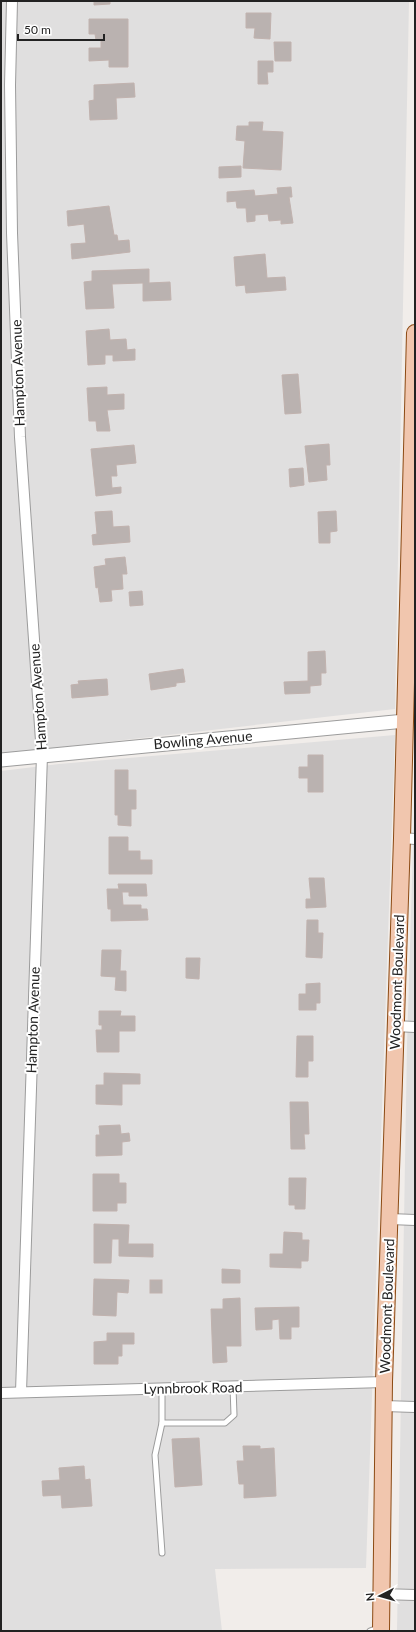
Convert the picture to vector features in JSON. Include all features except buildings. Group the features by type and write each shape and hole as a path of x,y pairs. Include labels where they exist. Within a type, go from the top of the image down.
{"main road":[{"name":"Woodmont Boulevard","path":"377,1630 381,1594 384,1382 395,1026 409,839 405,721 413,458 415,333"}],"street":[{"name":"Hampton Avenue","path":"12,1 10,93 12,233 20,437 42,755 21,1392"},
{"name":"Bowling Avenue","path":"1,760 405,721"},
{"path":"395,1026 415,1027"},
{"path":"390,1218 415,1220"},
{"name":"Lynnbrook Road","path":"1,1393 233,1388 384,1382"},
{"path":"384,1406 415,1407"},
{"path":"381,1594 415,1595"}],"lane":[{"path":"162,1422 225,1423 234,1415 233,1388"},
{"path":"162,1389 162,1422 155,1455 162,1553"}],"shaded area":[{"path":"1,1 409,1 395,709 1,754"},
{"path":"395,735 366,1568 215,1569 222,1631 1,1631 1,771 59,764"},
{"path":"415,781 415,1631 397,1631 407,1046"}]}
